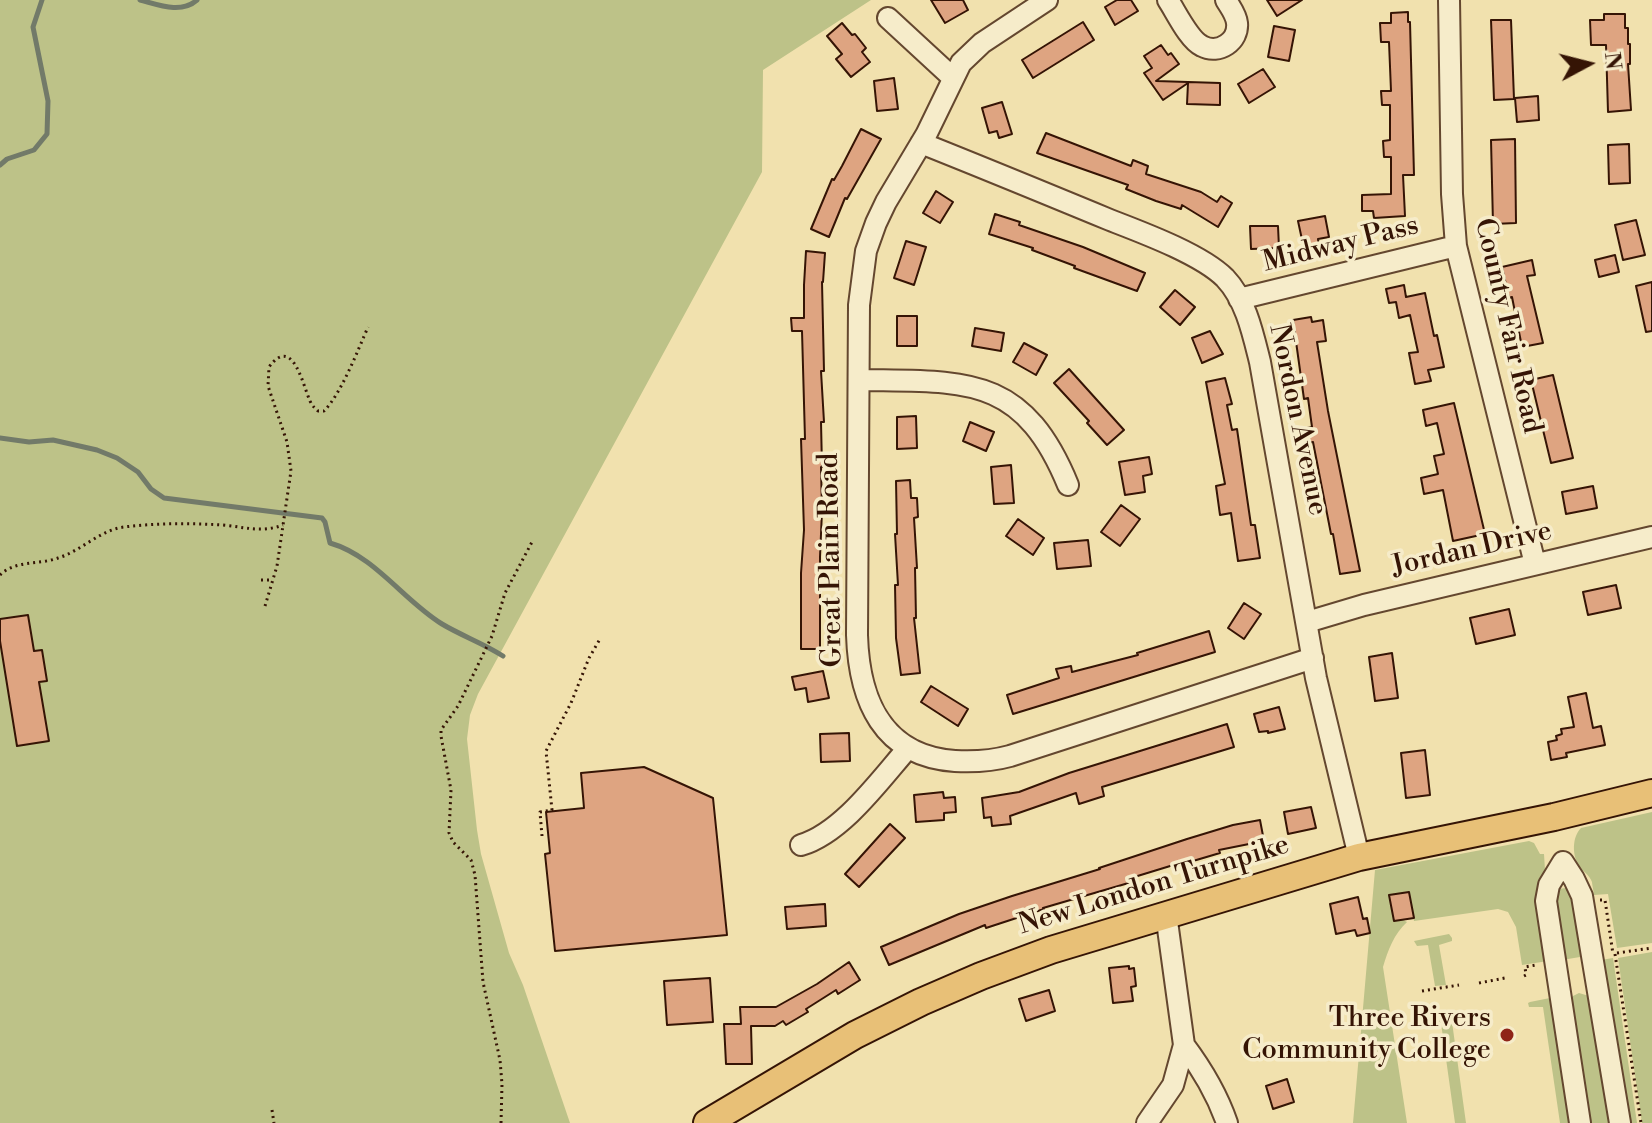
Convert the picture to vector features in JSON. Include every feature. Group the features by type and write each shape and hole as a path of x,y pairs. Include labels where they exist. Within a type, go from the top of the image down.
{"main road":[{"name":"New London Turnpike","path":"707,1123 855,1035 921,1002 1051,950 1359,857 1554,817 1652,793"}],"street":[{"name":"Great Plain Road","path":"1047,0 978,46 963,60 921,143 880,214 866,251 860,300 857,635 867,698 887,731 908,748 932,758 980,761 1005,757 1313,658"},
{"path":"1168,0 1194,40 1210,49 1224,46 1235,34 1236,18 1226,0"},
{"name":"County Fair Road","path":"1449,0 1452,194 1456,246 1535,564"},
{"path":"888,18 953,78"},
{"name":"Nordon Avenue","path":"921,143 1171,246 1221,275 1233,288 1250,326 1260,362 1313,658 1359,857"},
{"name":"Midway Pass","path":"1239,299 1456,246"},
{"path":"859,380 946,382 979,388 996,395 1016,407 1032,424 1053,454 1068,485"},
{"name":"Jordan Drive","path":"1307,622 1369,604 1652,537"},
{"path":"801,845 837,825 908,748"},
{"path":"1580,1123 1546,901 1549,885 1563,862 1582,896 1620,1123"},
{"path":"1147,1123 1173,1085 1184,1045 1166,914"},
{"path":"1184,1045 1215,1093 1227,1123"}],"path":[{"path":"265,606 274,580 291,479 287,442 268,386 269,367 278,358 291,359 313,406 318,411 324,411 368,327"},
{"path":"0,575 14,566 61,557 122,527 192,524 260,530 283,525"},
{"path":"501,1123 500,1060 483,982 475,875 471,860 453,842 449,833 451,790 441,736 492,636 505,593 532,542"},
{"path":"261,580 274,580"},
{"path":"542,836 540,812 552,810 546,751 600,639"},
{"path":"1595,900 1605,900 1641,1123"},
{"path":"1601,956 1652,948"},
{"path":"1524,976 1525,967 1536,965"},
{"path":"1479,983 1505,978"},
{"path":"1422,991 1459,985"},
{"path":"272,1110 274,1123"}],"green space":[{"path":"0,0 871,0 763,70 762,172 478,694 470,715 467,739 481,854 509,953 570,1123 0,1123"},
{"path":"1652,812 1652,943 1617,948 1608,894 1594,895 1591,879 1577,862 1575,841 1581,828"},
{"path":"1529,841 1534,843 1540,854 1544,854 1545,870 1537,896 1548,961 1522,965 1516,927 1508,912 1498,909 1414,921 1409,892 1389,895 1394,921 1407,922 1392,943 1383,967 1407,1123 1353,1123 1375,870"},
{"path":"1558,889 1570,889 1586,956 1562,960 1553,897"},
{"path":"1449,934 1452,941 1439,945 1446,985 1435,986 1428,945 1417,946 1414,941"},
{"path":"1652,952 1652,1123 1642,1123 1618,958"},
{"path":"1613,958 1637,1123 1625,1123 1601,960"},
{"path":"1579,993 1589,996 1611,1123 1586,1123 1569,1002"},
{"path":"1550,998 1572,1123 1560,1123 1543,1007 1529,1007 1528,1003"},
{"path":"1461,1012 1465,1015 1464,1019 1452,1022 1466,1123 1455,1123 1441,1023 1429,1024 1426,1019"}],"building":[{"path":"931,0 963,0 968,10 945,23"},
{"path":"1117,0 1131,0 1138,11 1115,25 1105,7"},
{"path":"1267,0 1302,0 1277,16"},
{"path":"1408,12 1414,175 1403,175 1405,216 1374,218 1373,211 1362,211 1362,195 1391,194 1391,157 1384,157 1383,141 1390,140 1390,105 1382,105 1381,91 1391,91 1389,42 1381,42 1380,23 1391,23 1391,13"},
{"path":"1604,14 1625,14 1630,44 1631,110 1608,112 1606,45 1591,45 1590,20 1604,20"},
{"path":"1491,20 1511,20 1514,99 1494,100"},
{"path":"1083,22 1094,40 1033,78 1022,60"},
{"path":"842,23 866,48 862,52 870,62 851,77 836,59 842,54 827,36"},
{"path":"1274,26 1295,30 1289,61 1268,57"},
{"path":"1161,45 1179,64 1156,81 1220,83 1220,105 1187,104 1188,83 1163,100 1144,73 1152,68 1144,56"},
{"path":"1263,69 1275,87 1249,103 1238,84"},
{"path":"894,78 898,109 877,111 874,81"},
{"path":"1538,96 1539,120 1517,122 1515,98"},
{"path":"1002,102 1012,134 999,138 997,131 989,133 982,108"},
{"path":"861,129 881,139 845,198 829,237 811,229 832,179"},
{"path":"1046,133 1131,166 1133,160 1148,166 1146,174 1201,192 1217,202 1221,196 1232,203 1218,227 1182,205 1181,209 1156,201 1126,189 1128,185 1037,153"},
{"path":"1515,139 1516,223 1493,224 1491,140"},
{"path":"1629,144 1630,183 1609,184 1608,145"},
{"path":"936,191 953,202 940,223 923,213"},
{"path":"995,214 1145,273 1137,291 1074,268 1033,248 989,234"},
{"path":"1325,216 1329,237 1318,239 1319,246 1304,249 1298,221"},
{"path":"1636,220 1645,255 1623,260 1615,225"},
{"path":"1250,226 1278,226 1279,248 1251,249"},
{"path":"906,241 926,247 914,285 894,278"},
{"path":"806,251 825,253 822,282 824,422 821,422 820,649 801,649 804,530 801,439 805,439 802,331 792,331 791,318 804,318"},
{"path":"1615,255 1619,272 1599,277 1595,260"},
{"path":"1532,260 1535,275 1527,276 1543,343 1522,347 1512,297 1509,298 1502,267"},
{"path":"1652,282 1652,331 1646,332 1636,286"},
{"path":"1404,285 1406,297 1425,293 1434,336 1437,335 1444,367 1428,370 1431,381 1415,384 1409,353 1418,352 1410,315 1399,318 1396,302 1389,303 1386,289"},
{"path":"1175,290 1195,307 1180,325 1160,307"},
{"path":"897,316 917,316 917,346 897,346"},
{"path":"1311,317 1312,322 1323,320 1326,341 1317,342 1360,571 1340,574 1313,442 1308,443 1307,428 1312,427 1308,398 1304,399 1293,320"},
{"path":"975,328 1004,333 1001,351 972,346"},
{"path":"1210,331 1223,354 1202,363 1192,338"},
{"path":"1024,343 1047,355 1036,375 1013,362"},
{"path":"1069,369 1124,430 1107,445 1054,383"},
{"path":"1553,375 1573,458 1551,463 1531,380"},
{"path":"1225,378 1232,404 1227,405 1232,430 1237,429 1251,525 1255,525 1260,558 1238,561 1231,513 1220,515 1216,486 1225,484 1206,382"},
{"path":"1454,403 1485,534 1453,541 1443,490 1424,494 1421,478 1438,474 1434,456 1444,454 1437,423 1426,426 1423,410"},
{"path":"916,416 917,448 897,449 897,417"},
{"path":"970,422 994,432 986,451 963,441"},
{"path":"1149,457 1152,474 1143,476 1145,492 1125,495 1119,462"},
{"path":"1011,465 1014,503 994,504 991,467"},
{"path":"910,480 911,498 917,498 918,517 914,518 917,568 914,618 920,673 901,675 896,638 896,481"},
{"path":"1593,486 1597,508 1566,514 1562,492"},
{"path":"1121,505 1140,519 1120,546 1101,532"},
{"path":"1018,519 1044,538 1033,555 1006,536"},
{"path":"1088,540 1091,566 1057,569 1054,543"},
{"path":"1616,585 1621,608 1588,615 1583,592"},
{"path":"1244,603 1261,614 1244,639 1228,628"},
{"path":"1509,609 1515,635 1476,644 1470,618"},
{"path":"28,615 34,651 42,650 47,681 39,682 49,741 17,746 0,641 0,619"},
{"path":"1209,631 1215,652 1013,714 1007,695 1059,678 1056,669 1071,666 1072,672 1138,655"},
{"path":"1392,653 1398,698 1375,701 1369,657"},
{"path":"823,671 829,698 808,702 806,688 795,690 792,677"},
{"path":"931,686 968,709 958,726 921,702"},
{"path":"1586,693 1593,728 1601,726 1605,745 1566,753 1567,757 1551,760 1548,742 1557,740 1556,736 1562,734 1561,729 1574,727 1568,697"},
{"path":"1279,707 1285,729 1259,732 1254,714"},
{"path":"1227,724 1234,747 1102,787 1104,796 1079,804 1076,793 1010,816 1011,824 992,826 991,817 984,818 982,798 1019,792 1069,773"},
{"path":"849,733 850,761 821,762 820,734"},
{"path":"1425,750 1430,795 1406,798 1401,753"},
{"path":"644,767 713,798 727,935 555,951 545,854 550,853 546,812 584,808 581,773"},
{"path":"943,792 944,798 955,797 956,812 944,813 944,820 916,822 914,795"},
{"path":"1311,807 1316,828 1288,834 1284,812"},
{"path":"1260,820 1264,841 1219,850 1220,853 1131,878 1132,882 986,928 985,925 889,965 881,947 959,914 1012,896 1187,839"},
{"path":"890,824 905,838 859,887 845,874"},
{"path":"1409,892 1414,918 1394,921 1389,895"},
{"path":"1358,897 1370,933 1357,936 1355,930 1336,934 1330,904"},
{"path":"825,904 826,926 787,929 785,907"},
{"path":"849,962 860,980 838,994 836,990 786,1025 783,1021 775,1026 751,1026 752,1064 726,1064 724,1024 741,1024 740,1007 776,1007"},
{"path":"1129,966 1129,969 1134,968 1136,986 1131,987 1133,1001 1113,1003 1109,968"},
{"path":"710,978 713,1022 667,1025 664,981"},
{"path":"1049,990 1055,1011 1026,1021 1019,999"},
{"path":"1287,1079 1294,1102 1273,1109 1266,1086"}],"waterway":[{"path":"0,165 7,159 34,150 47,134 48,101 33,27 42,0"},
{"path":"140,0 177,7 197,0"},
{"path":"0,438 29,442 53,440 97,450 117,458 138,472 151,489 164,498 322,518 330,543 346,549 375,568 442,624 503,656"}],"place":[{"name":"Three Rivers Community College","path":"1507,1035"}]}
